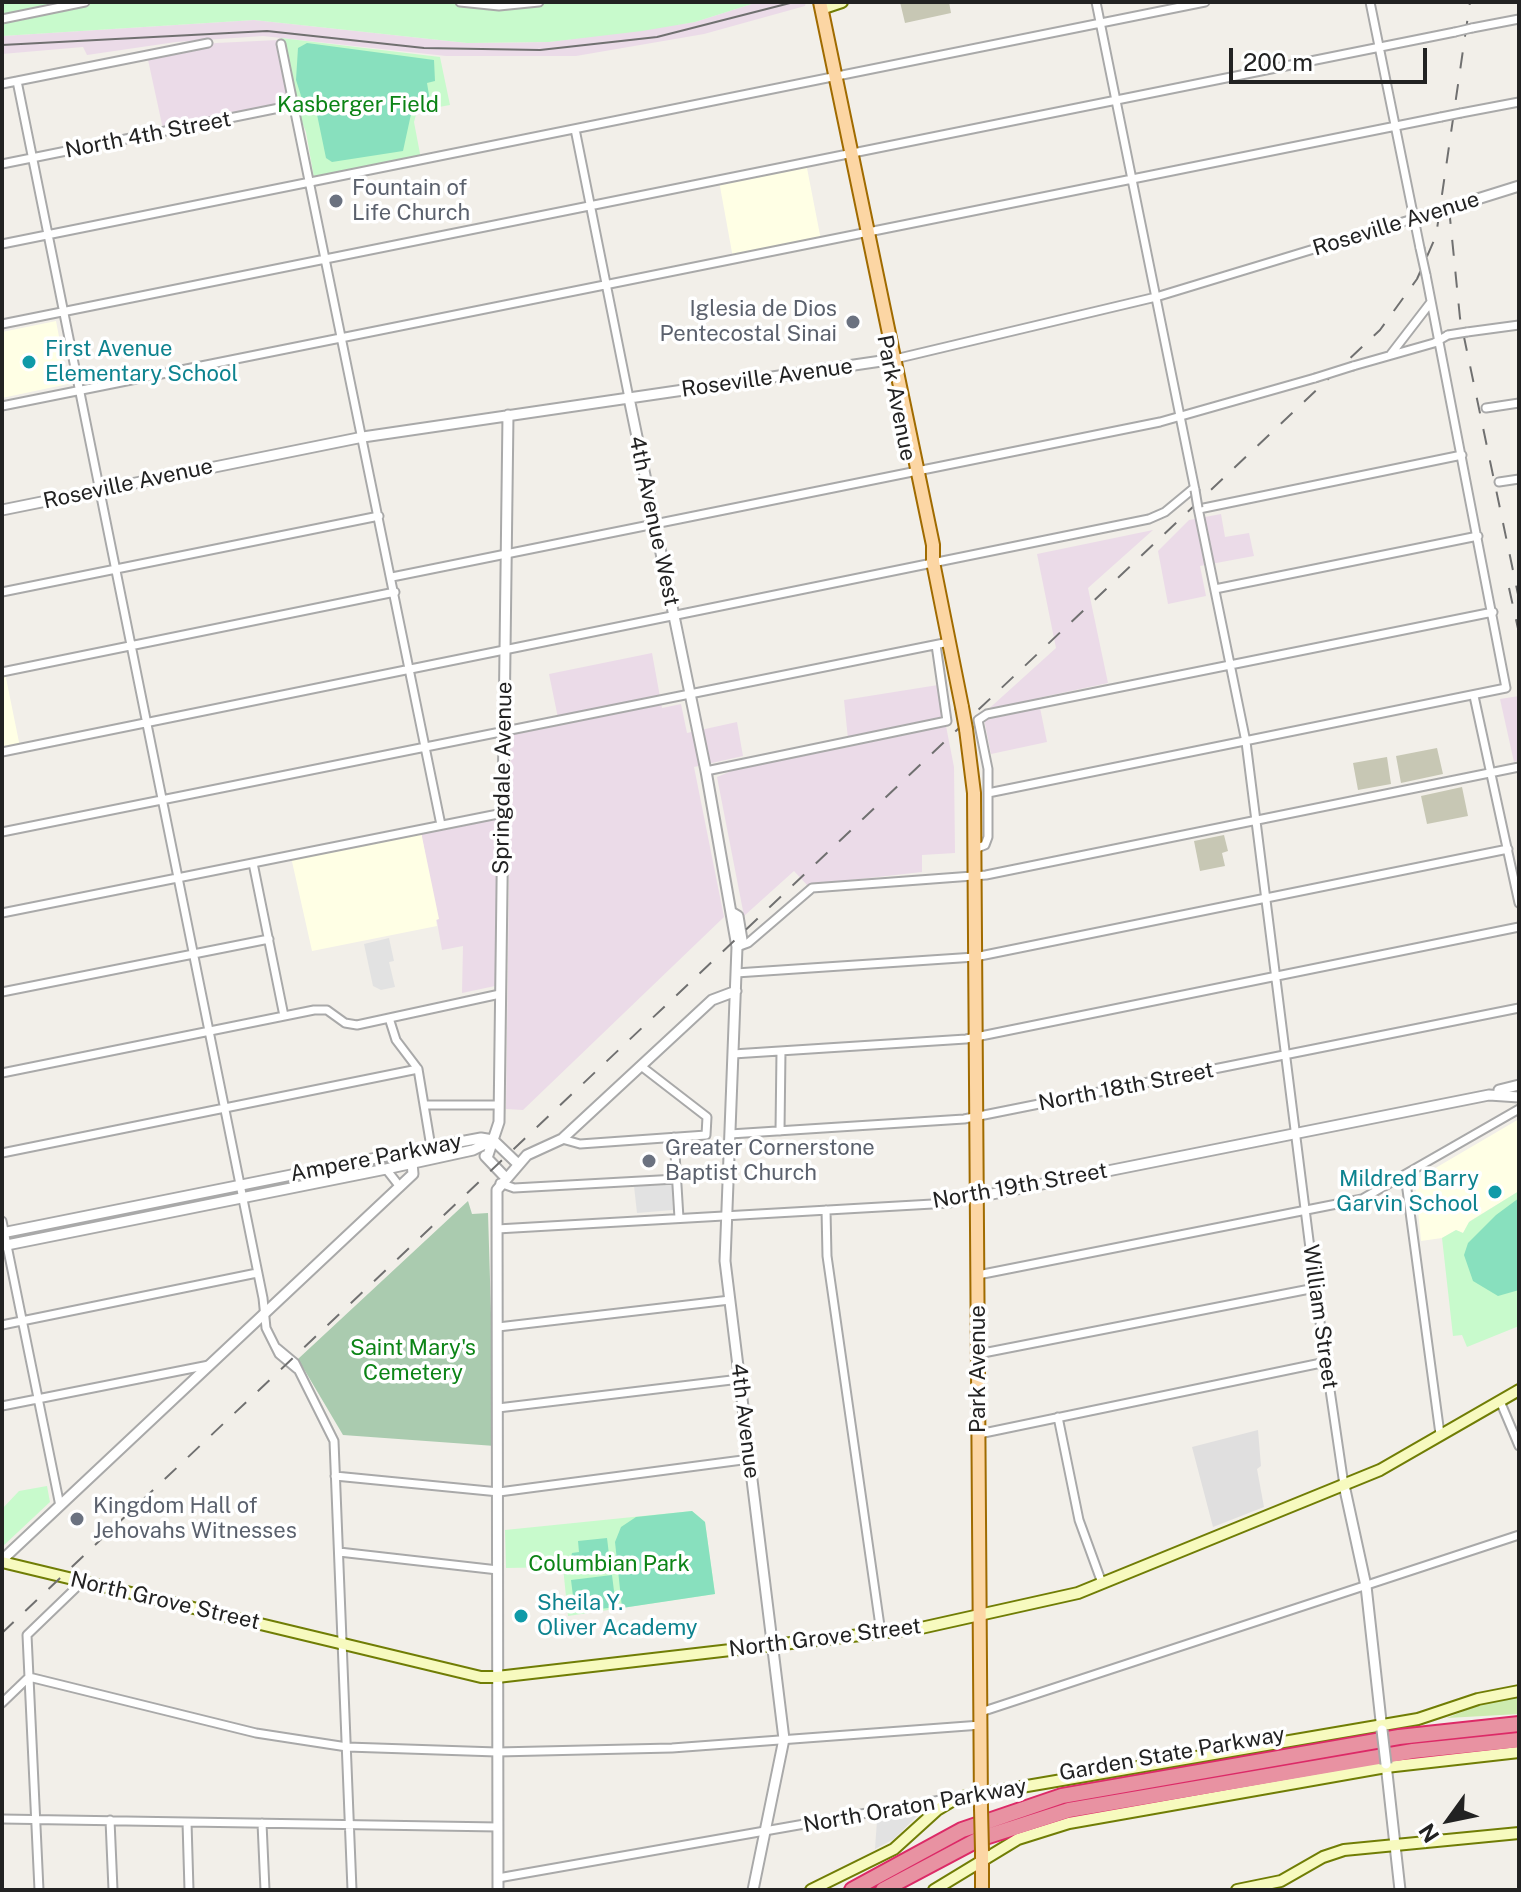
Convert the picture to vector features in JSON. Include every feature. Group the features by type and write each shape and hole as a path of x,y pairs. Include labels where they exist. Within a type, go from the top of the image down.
{"highway":[{"name":"Garden State Parkway","path":"852,1890 962,1830 1062,1796 1399,1737 1519,1724"},
{"name":"Garden State Parkway","path":"883,1890 968,1844 1059,1812 1413,1751 1519,1740"}],"main road":[{"path":"820,5 842,2"},
{"name":"Park Avenue","path":"820,5 866,233 872,245 926,546 933,562 942,643 962,707 974,780 982,1890"},
{"name":"North Grove Street","path":"2,1561 481,1677 497,1677 881,1633 1078,1593 1380,1470 1519,1390"},
{"name":"North Oraton Parkway","path":"962,1797 981,1801 1382,1728 1426,1718 1478,1699 1519,1691"},
{"path":"934,1890 982,1856 1029,1835 1081,1820 1386,1766 1519,1752"},
{"path":"811,1890 894,1849 937,1810 962,1797"},
{"path":"1237,1890 1281,1881 1336,1852 1519,1833"}],"street":[{"path":"2,19 85,2"},
{"path":"460,2 499,6 539,2"},
{"name":"William Street","path":"1096,2 1246,742 1315,1288 1344,1485 1366,1586 1400,1890"},
{"path":"2,244 1205,2"},
{"path":"988,793 1506,688 1370,2"},
{"path":"2,324 1519,19"},
{"path":"2,84 208,43"},
{"path":"281,44 328,259 441,825"},
{"path":"17,81 267,1332 297,1369 331,1431 339,1552 352,1890"},
{"path":"2,406 1519,102"},
{"name":"North 4th Street","path":"2,164 294,105"},
{"name":"4th Avenue West","path":"575,129 733,913"},
{"name":"Roseville Avenue","path":"2,510 363,437 892,360 1156,297 1519,186"},
{"path":"1390,355 1431,302"},
{"path":"392,577 1180,417 1448,335 1519,325"},
{"path":"1486,408 1519,403"},
{"name":"Springdale Avenue","path":"487,1158 498,1126 499,1105 508,415"},
{"path":"1198,508 1462,455"},
{"path":"1499,482 1519,479"},
{"path":"2,752 1153,518 1195,489"},
{"path":"2,592 379,516"},
{"path":"1215,589 1478,536"},
{"path":"2,672 395,592"},
{"path":"1230,666 1493,612"},
{"path":"2,832 942,643 947,721 706,771"},
{"name":"Park Avenue","path":"975,849 988,840 988,769 978,720 987,714 1230,666"},
{"path":"1474,696 1519,903"},
{"path":"737,947 748,943 807,889 975,876 1519,767"},
{"path":"2,913 503,813"},
{"path":"736,973 975,957 1508,849"},
{"path":"253,863 284,1016"},
{"name":"4th Avenue","path":"733,913 731,919 737,947 736,991 725,1261 784,1739 753,1890"},
{"path":"733,1054 976,1037 1519,927"},
{"path":"2,992 269,939"},
{"path":"498,1890 496,1193 502,1180 518,1164 537,1148 562,1139 712,1000 736,991"},
{"path":"2,1073 324,1009 353,1025 500,994"},
{"name":"North 18th Street","path":"730,1134 977,1117 1519,1008"},
{"path":"389,1018 396,1040 418,1069 431,1147"},
{"path":"780,1131 781,1051"},
{"path":"562,1139 580,1144 706,1135 707,1117 641,1066"},
{"path":"2,1153 418,1069"},
{"name":"North 19th Street","path":"497,1229 950,1203 1489,1095 1519,1085"},
{"name":"North 19th Street","path":"1489,1095 1519,1097"},
{"path":"424,1105 499,1105"},
{"path":"978,1275 1362,1199 1519,1109"},
{"path":"674,1137 679,1218"},
{"name":"Ampere Parkway","path":"3,1229 431,1147 481,1138 493,1140"},
{"path":"493,1140 518,1164"},
{"name":"Ampere Parkway","path":"4,1246 386,1169 473,1150 493,1140"},
{"path":"473,1150 487,1158 502,1180 514,1188 677,1179"},
{"path":"2,1561 413,1174 411,1151"},
{"path":"392,1194 413,1162"},
{"path":"386,1169 397,1183"},
{"path":"1405,1175 1440,1434"},
{"path":"826,1210 827,1256 881,1633"},
{"path":"3,1229 4,1246 60,1506"},
{"path":"2,1325 257,1273"},
{"path":"978,1354 1315,1288"},
{"path":"498,1327 730,1300"},
{"path":"979,1434 1326,1362"},
{"path":"2,1406 211,1364"},
{"path":"498,1408 740,1379"},
{"path":"1500,1401 1518,1441"},
{"path":"1058,1417 1079,1520 1102,1583"},
{"path":"335,1476 499,1492 750,1459"},
{"path":"29,1677 256,1733 347,1747 497,1752 667,1748 784,1739 981,1718 1519,1535"},
{"path":"339,1552 498,1570"},
{"path":"39,1890 28,1633 82,1582"},
{"path":"2,1703 29,1677"},
{"name":"North Oraton Parkway","path":"498,1878 962,1797"},
{"path":"2,1819 498,1827"},
{"path":"110,1820 113,1890"},
{"path":"187,1822 189,1890"},
{"path":"262,1823 265,1890"}],"shaded area":[{"path":"758,2 806,2 805,6 704,34 576,56 446,56 263,36 176,42 87,55 83,47 2,54 2,36 254,20 467,43 549,42 695,22"},
{"path":"900,2 949,2 951,13 905,23"},
{"path":"278,40 291,106 163,129 147,55 216,43"},
{"path":"806,163 821,240 733,258 719,181"},
{"name":"First Avenue Elementary School","path":"56,321 68,384 2,398 2,332"},
{"path":"1221,514 1225,537 1249,533 1254,556 1200,566 1206,596 1168,604 1158,551 1189,520"},
{"path":"1153,530 1088,588 1108,683 1038,698 1047,742 991,754 983,714 1056,648 1037,554"},
{"path":"652,653 662,708 681,704 687,733 737,722 743,756 694,767 724,917 523,1110 506,1109 511,733 559,723 549,674"},
{"path":"5,673 20,747 2,750 2,674"},
{"path":"938,685 954,767 955,853 922,855 922,872 807,885 794,871 744,916 717,777 746,765 848,739 844,700"},
{"path":"1519,696 1519,760 1514,762 1500,699"},
{"path":"1437,748 1443,774 1401,783 1396,756"},
{"path":"1387,757 1391,784 1358,790 1353,763"},
{"path":"1462,787 1468,816 1427,824 1421,796"},
{"path":"500,816 495,986 462,993 463,946 442,950 421,832"},
{"path":"421,832 439,919 436,920 437,926 312,951 291,857"},
{"path":"1224,835 1228,851 1222,853 1225,866 1200,871 1194,841"},
{"path":"389,938 394,961 389,962 395,987 381,990 373,986 364,944"},
{"path":"1519,1119 1519,1191 1470,1221 1463,1233 1456,1230 1442,1238 1421,1241 1415,1180"},
{"path":"672,1185 673,1210 637,1213 634,1186"},
{"path":"1258,1430 1261,1466 1257,1469 1264,1507 1213,1527 1192,1447"},
{"path":"920,1813 894,1839 875,1849 877,1820"}],"green space":[{"path":"2,2 758,2 695,22 642,31 549,42 467,43 254,20 2,36"},
{"name":"Kasberger Field","path":"281,38 440,57 450,105 417,111 414,122 421,159 314,178 306,132 295,105"},
{"name":"Kasberger Field","path":"307,43 434,60 435,81 427,83 430,101 413,105 403,151 332,162 326,158 314,100 302,99 296,80 298,48"},
{"path":"1519,1191 1519,1326 1467,1347 1462,1335 1453,1336 1442,1238 1456,1230 1463,1233 1469,1222"},
{"path":"1519,1198 1519,1290 1498,1296 1473,1281 1464,1255 1468,1243 1496,1215"},
{"name":"Saint Mary's Cemetery","path":"468,1201 472,1214 488,1213 495,1446 343,1435 298,1359"},
{"path":"47,1486 50,1502 2,1547 2,1509 19,1491"},
{"name":"Columbian Park","path":"692,1511 705,1522 715,1594 568,1616 563,1567 506,1568 505,1530"},
{"path":"692,1511 705,1522 715,1594 622,1608 615,1542 621,1527 636,1517"},
{"path":"607,1538 611,1571 582,1574 581,1569 574,1569 571,1557 572,1553 579,1552 578,1541"},
{"path":"612,1575 616,1607 575,1612 571,1580"},
{"path":"1519,1696 1519,1714 1447,1718 1478,1705"}],"tram line":[{"path":"2,45 267,31 424,48 540,50 657,37 794,2"}],"railway":[{"path":"2,1633 1380,330 1417,279 1436,236 1470,2"},
{"path":"1449,208 1460,318 1519,599"},
{"path":"1509,588 1519,633"}],"place":[{"name":"Fountain of Life Church","path":"336,201"},
{"name":"Iglesia de Dios Pentecostal Sinai","path":"853,322"},
{"name":"First Avenue Elementary School","path":"29,362"},
{"name":"Greater Cornerstone Baptist Church","path":"649,1161"},
{"name":"Mildred Barry Garvin School","path":"1495,1192"},
{"name":"Kingdom Hall of Jehovahs Witnesses","path":"77,1519"},
{"name":"Sheila Y. Oliver Academy","path":"521,1616"}]}
